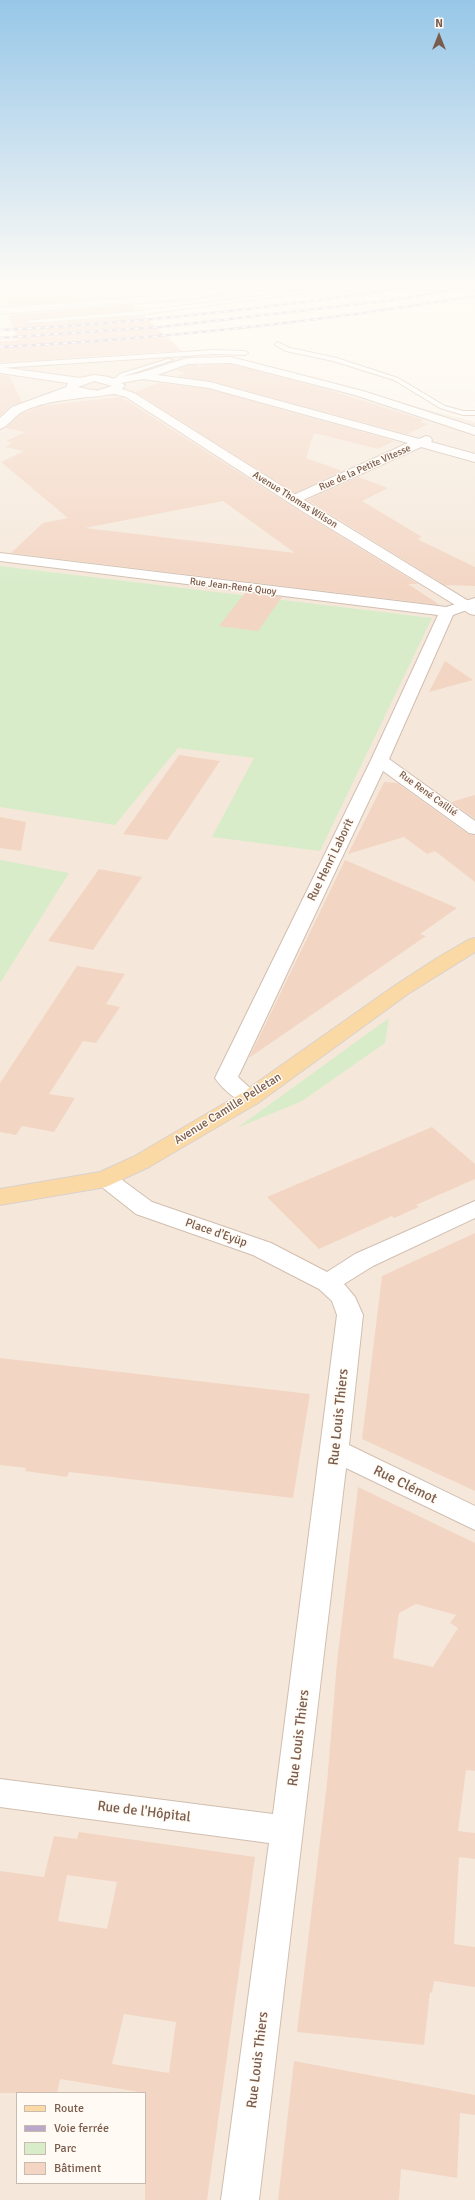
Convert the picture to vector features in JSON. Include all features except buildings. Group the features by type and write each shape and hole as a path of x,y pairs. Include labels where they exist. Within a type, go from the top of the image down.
{"main road":[{"name":"Avenue Camille Pelletan","path":"0,1197 106,1179 141,1162 250,1098 401,990 475,944"}],"street":[{"path":"0,425 16,410 71,387"},
{"path":"76,387 80,392 95,393"},
{"path":"40,400 95,393 113,387"},
{"name":"Avenue Thomas Wilson","path":"116,387 294,500 472,606"},
{"path":"216,387 475,458"},
{"path":"334,387 359,393 475,431"},
{"path":"342,400 359,393"},
{"path":"310,412 329,405"},
{"name":"Rue de la Petite Vitesse","path":"294,500 458,426"},
{"name":"Rue Jean-René Quoy","path":"0,558 447,612 472,606"},
{"name":"Rue Henri Laborit","path":"250,1098 226,1078 380,760 447,612"},
{"name":"Rue René Caillié","path":"380,760 475,829"},
{"name":"Place d'Eyüp","path":"106,1179 144,1208 262,1250 328,1283"},
{"path":"328,1283 364,1260 475,1210"},
{"name":"Rue Louis Thiers","path":"240,2200 288,1830 335,1450 350,1315 343,1297 328,1283"},
{"name":"Rue Clémot","path":"335,1450 475,1519"},
{"name":"Rue de l'Hôpital","path":"0,1793 288,1830"}],"lane":[{"path":"410,387 427,396 435,404 456,412 475,412"}],"shaded area":[{"path":"0,387 342,387 475,422 475,2200 0,2200"}],"green space":[{"path":"0,566 432,618 320,851 212,837 254,758 178,748 115,825 0,807"},
{"path":"0,860 69,873 0,983"},
{"path":"389,1018 385,1043 302,1101 237,1128"}]}
